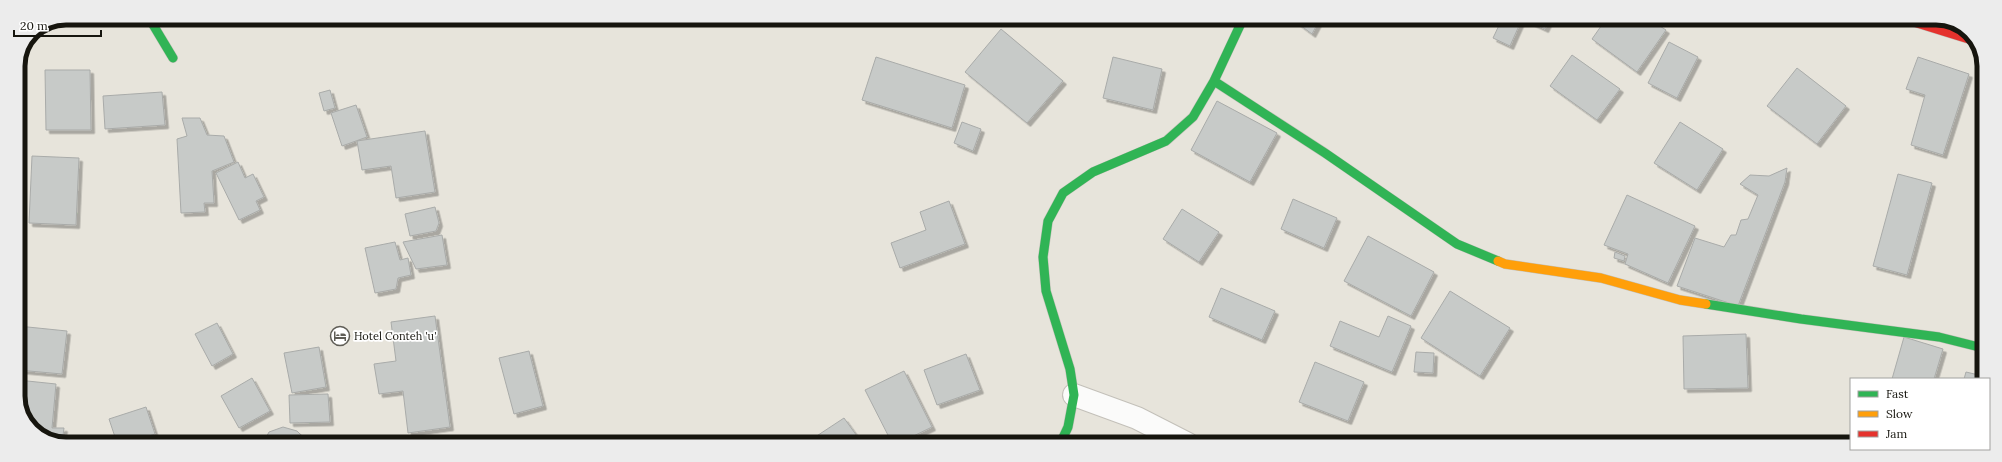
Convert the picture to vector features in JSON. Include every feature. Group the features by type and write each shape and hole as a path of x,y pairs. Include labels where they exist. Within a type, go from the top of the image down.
{"street":[{"path":"153,25 174,58"},
{"path":"1063,437 1068,427 1074,395 1070,368 1046,291 1043,257 1048,222 1063,193 1093,172 1166,141 1193,117 1214,81 1240,25"},
{"path":"1923,25 1966,38"},
{"path":"1214,81 1325,153 1457,244 1505,264 1601,278 1680,300 1801,319 1939,337 1977,346"},
{"path":"1074,395 1137,418 1174,437"}],"building":[{"path":"1300,25 1317,25 1312,34"},
{"path":"1499,25 1519,25 1510,46 1493,38"},
{"path":"1536,25 1547,25 1545,29"},
{"path":"1602,25 1658,25 1666,30 1637,72 1592,39"},
{"path":"1001,29 1063,81 1027,123 965,72"},
{"path":"1669,42 1698,57 1677,98 1648,83"},
{"path":"1572,55 1620,89 1597,120 1550,86"},
{"path":"876,57 965,85 952,128 862,100"},
{"path":"1113,57 1162,69 1153,110 1103,98"},
{"path":"1918,57 1969,74 1943,155 1911,145 1925,95 1906,89"},
{"path":"1797,68 1846,106 1817,144 1767,106"},
{"path":"45,70 90,70 91,130 46,130"},
{"path":"330,90 335,108 324,111 319,93"},
{"path":"162,92 165,125 105,129 103,96"},
{"path":"1217,101 1277,133 1250,182 1191,150"},
{"path":"356,105 367,137 342,146 331,113"},
{"path":"182,118 200,118 207,135 224,136 234,162 212,171 214,203 204,203 205,212 181,213 177,139 187,136"},
{"path":"962,122 981,129 973,151 954,143"},
{"path":"1680,122 1723,149 1697,190 1654,163"},
{"path":"425,131 435,192 396,198 391,166 362,170 357,141"},
{"path":"32,156 79,158 76,225 29,223"},
{"path":"238,162 245,178 253,174 264,197 256,201 260,210 239,220 216,173"},
{"path":"1787,168 1785,182 1738,306 1677,286 1695,238 1724,247 1731,235 1736,235 1741,220 1748,219 1758,195 1740,184 1750,175 1769,176"},
{"path":"1898,174 1932,183 1907,275 1873,266"},
{"path":"1627,195 1695,226 1668,283 1625,264 1628,254 1604,245"},
{"path":"1293,199 1337,218 1324,248 1281,229"},
{"path":"949,201 965,244 900,268 891,243 926,230 920,212"},
{"path":"435,207 439,223 436,231 410,236 405,214"},
{"path":"1182,209 1219,232 1199,262 1163,239"},
{"path":"442,235 447,265 416,269 403,242"},
{"path":"1368,236 1434,272 1411,316 1344,281"},
{"path":"395,242 400,260 408,258 411,275 398,278 396,289 375,293 365,248"},
{"path":"1615,252 1625,256 1624,261 1614,258"},
{"path":"1221,288 1275,311 1262,340 1209,317"},
{"path":"1450,291 1510,328 1480,376 1421,338"},
{"path":"435,316 450,427 408,433 403,391 379,394 374,364 396,361 391,322"},
{"path":"1388,316 1411,326 1392,372 1330,346 1340,321 1379,337"},
{"path":"217,323 233,354 212,366 195,334"},
{"path":"25,327 67,331 62,374 25,371"},
{"path":"1746,334 1748,388 1684,389 1683,336"},
{"path":"1904,337 1943,349 1934,378 1892,378"},
{"path":"319,347 326,387 292,393 284,353"},
{"path":"529,351 543,406 514,414 499,358"},
{"path":"1416,352 1434,353 1433,373 1414,372"},
{"path":"966,354 980,390 937,405 924,370"},
{"path":"1315,362 1364,382 1348,421 1299,402"},
{"path":"904,371 932,427 911,437 889,437 865,390"},
{"path":"1966,372 1977,375 1977,378 1964,378"},
{"path":"252,378 270,411 239,428 221,396"},
{"path":"25,381 56,384 52,428 64,428 63,437 58,436 53,435 35,423 26,406"},
{"path":"328,394 330,422 290,423 289,395"},
{"path":"146,407 155,434 146,437 115,437 109,419"},
{"path":"844,418 858,437 815,437"},
{"path":"283,427 297,431 302,437 266,437 269,432"}],"traffic: fast":[{"path":"153,25 173,58"},
{"path":"1063,437 1068,427 1074,395 1070,369 1046,291 1043,257 1048,221 1063,193 1093,172 1166,141 1193,117 1214,81 1240,25"},
{"path":"1214,81 1325,153 1457,244 1498,261"},
{"path":"1706,304 1801,319 1939,337 1977,346"}],"traffic: slow":[{"path":"1498,261 1505,264 1601,278 1680,300 1706,304"}],"traffic: jam":[{"path":"1923,25 1966,38"}],"place":[{"name":"Hotel Conteh 'u'","path":"340,336"}]}
